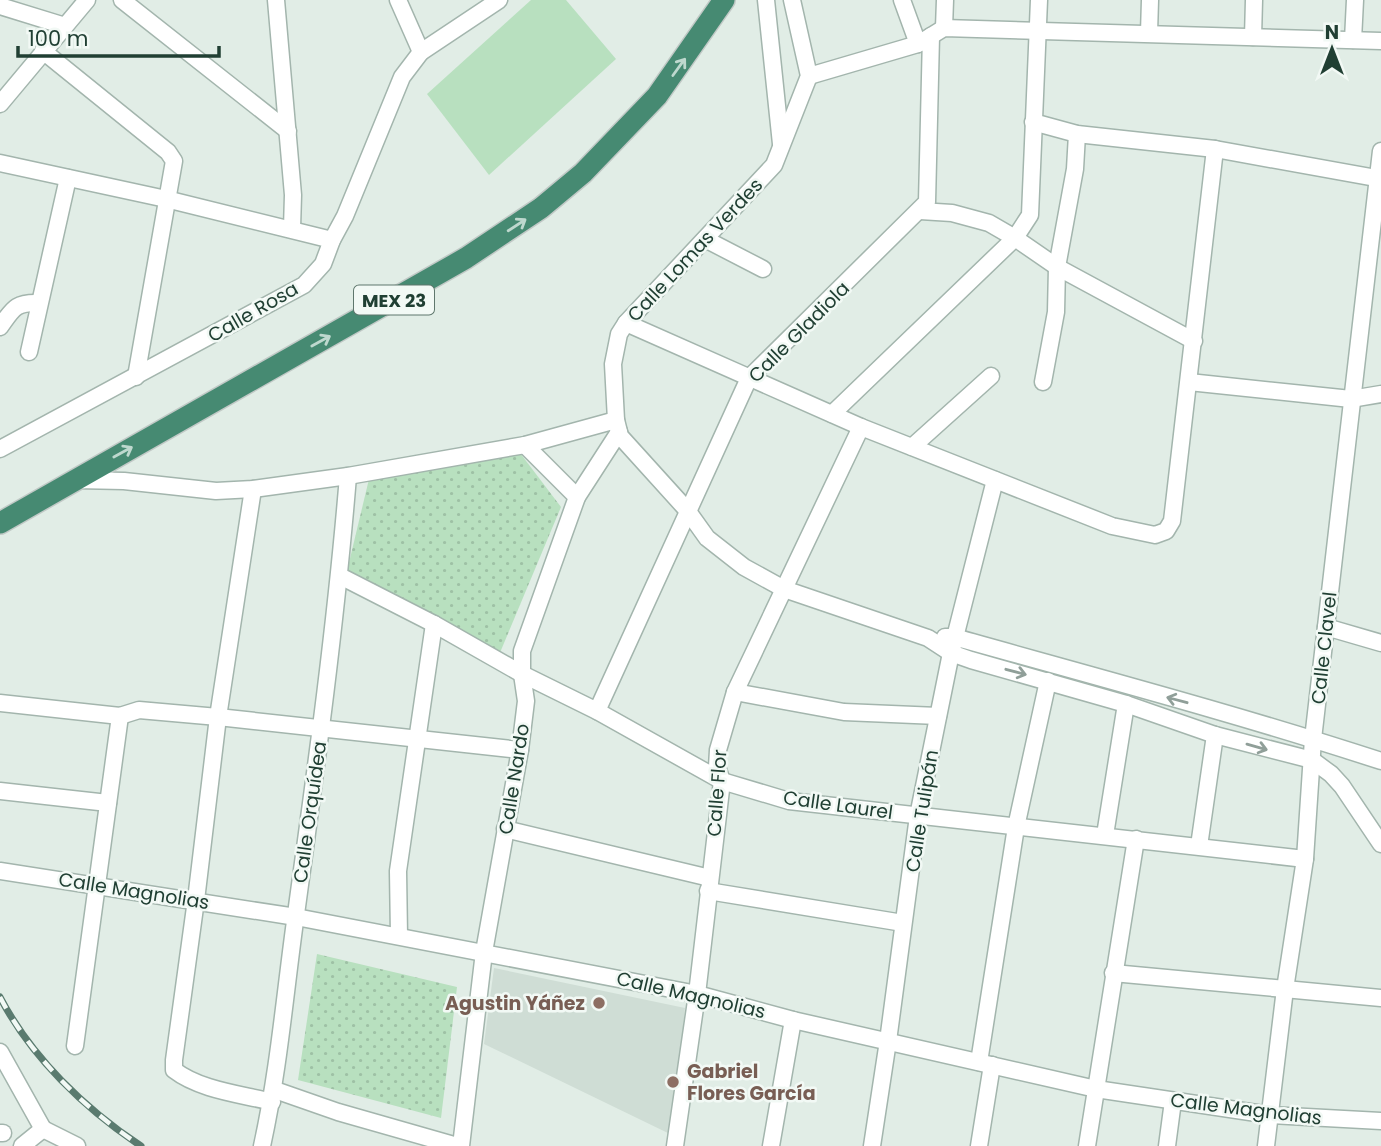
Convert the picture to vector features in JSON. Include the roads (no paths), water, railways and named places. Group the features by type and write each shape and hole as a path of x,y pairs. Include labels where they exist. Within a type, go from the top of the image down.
{"highway":[{"name":"MEX 23","path":"0,523 466,258 541,208 592,164 657,96 724,0"}],"street":[{"path":"0,104 7,85 43,51 87,0"},
{"path":"122,0 288,131"},
{"path":"398,0 421,52"},
{"name":"Calle Rosa","path":"0,449 304,285 323,264 402,76 421,52 499,0"},
{"path":"766,0 782,149"},
{"path":"792,0 809,76 931,36 1038,31 1381,41"},
{"path":"902,0 931,36"},
{"name":"Calle Gladiola","path":"597,711 749,378 928,202 931,36 945,0"},
{"path":"832,414 1015,238 1030,215 1039,0"},
{"path":"1149,33 1150,0"},
{"path":"1253,37 1254,0"},
{"path":"1353,40 1355,0"},
{"path":"273,3 288,131 293,195 292,228"},
{"path":"5,5 65,26"},
{"path":"43,51 168,152 174,161 136,377"},
{"name":"Calle Lomas Verdes","path":"617,426 614,356 619,334 626,323 775,165 809,76"},
{"path":"1033,122 1077,134 1215,149 1379,179"},
{"path":"1043,382 1056,313 1057,267 1075,169 1077,134"},
{"path":"626,323 912,447 1112,526 1155,535 1166,531 1172,521 1215,149"},
{"name":"Calle Clavel","path":"1266,1146 1304,859 1313,739 1381,151"},
{"path":"0,163 292,228 332,240"},
{"path":"29,352 68,178"},
{"path":"920,211 952,213 989,223 1057,267 1194,341"},
{"path":"705,239 763,269"},
{"path":"0,327 15,307 25,303 39,303"},
{"path":"912,447 991,376"},
{"path":"1189,382 1351,399 1381,394"},
{"path":"74,480 124,481 216,491 253,489 348,476 617,426 631,448 687,510 707,538 744,567 783,589 953,645 1048,681 1126,704 1215,735 1312,761 1331,774 1342,786 1381,844"},
{"name":"Calle Nardo","path":"459,1146 484,951 520,750 526,701 522,651 577,497 617,426"},
{"name":"Calle Flor","path":"675,1146 697,994 722,781 717,767 718,750 734,692 861,426"},
{"path":"526,445 577,497"},
{"name":"Calle Orquídea","path":"262,1146 273,1096 321,727 340,576 348,476"},
{"name":"Calle Tulipán","path":"872,1146 918,816 953,645 995,480"},
{"path":"253,489 218,717 174,1070 208,1086 273,1096 459,1146"},
{"name":"Calle Laurel","path":"340,576 434,624 522,674 597,711 722,781 789,801 1304,859"},
{"path":"399,936 398,871 434,624"},
{"path":"1326,627 1381,643"},
{"path":"953,645 1059,664 1381,761"},
{"path":"979,1146 986,1064 1016,827 1048,681"},
{"path":"734,692 844,712 938,716"},
{"path":"0,703 120,716 139,710 218,717 520,750"},
{"path":"1105,835 1126,704"},
{"path":"75,1045 120,716"},
{"path":"1199,846 1215,735"},
{"path":"0,791 108,803"},
{"path":"505,829 709,885 903,923"},
{"path":"1087,1146 1136,839"},
{"name":"Calle Magnolias","path":"0,871 196,900 484,951 697,994 793,1020 1096,1088 1270,1115 1381,1121"},
{"path":"1114,973 1381,998"},
{"path":"771,1146 793,1020"},
{"path":"0,1052 43,1129 77,1146"},
{"path":"1167,1146 1173,1101"},
{"path":"22,1146 43,1129"}],"railway":[{"path":"0,997 43,1061 100,1116 141,1146"}],"place":[{"name":"Agustin Yáñez","path":"599,1003"},
{"name":"Gabriel Flores García","path":"673,1082"}]}
